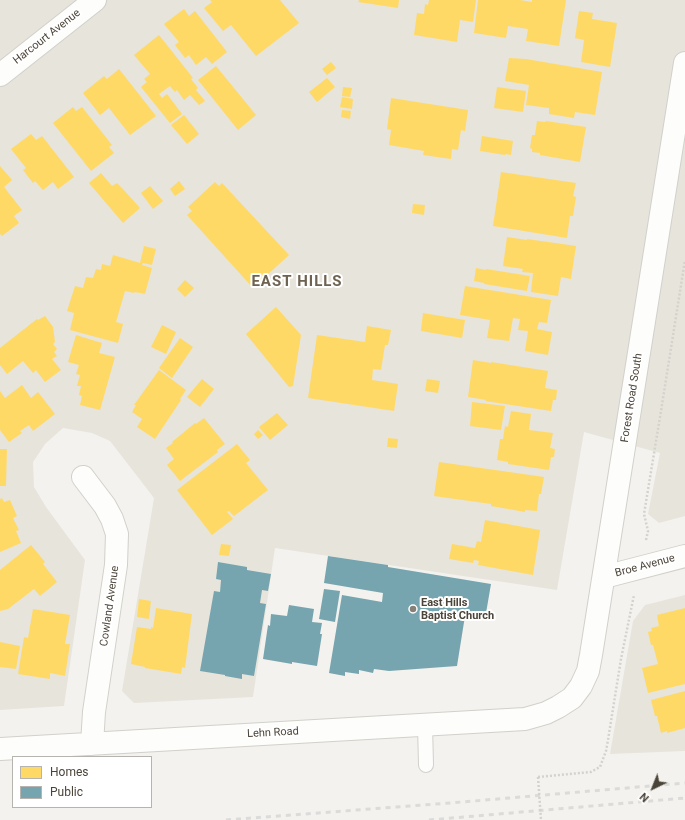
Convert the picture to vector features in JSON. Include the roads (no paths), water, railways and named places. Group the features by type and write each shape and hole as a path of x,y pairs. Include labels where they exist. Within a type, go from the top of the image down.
{"street":[{"name":"Harcourt Avenue","path":"0,75 95,0"},
{"name":"Forest Road South","path":"546,713 572,698 582,686 588,671 685,63"},
{"name":"Cowland Avenue","path":"83,477 105,506 118,534 116,565 94,712 92,744"},
{"name":"Broe Avenue","path":"604,577 685,556"},
{"name":"Lehn Road","path":"0,749 525,719 546,713"}],"lane":[{"path":"424,725 426,765"}],"railway":[{"path":"226,820 685,783"},
{"path":"429,820 685,798"}],"place":[{"name":"East Hills Baptist Church","path":"413,609"}],"district":[{"name":"EAST HILLS","path":"297,282"}]}
